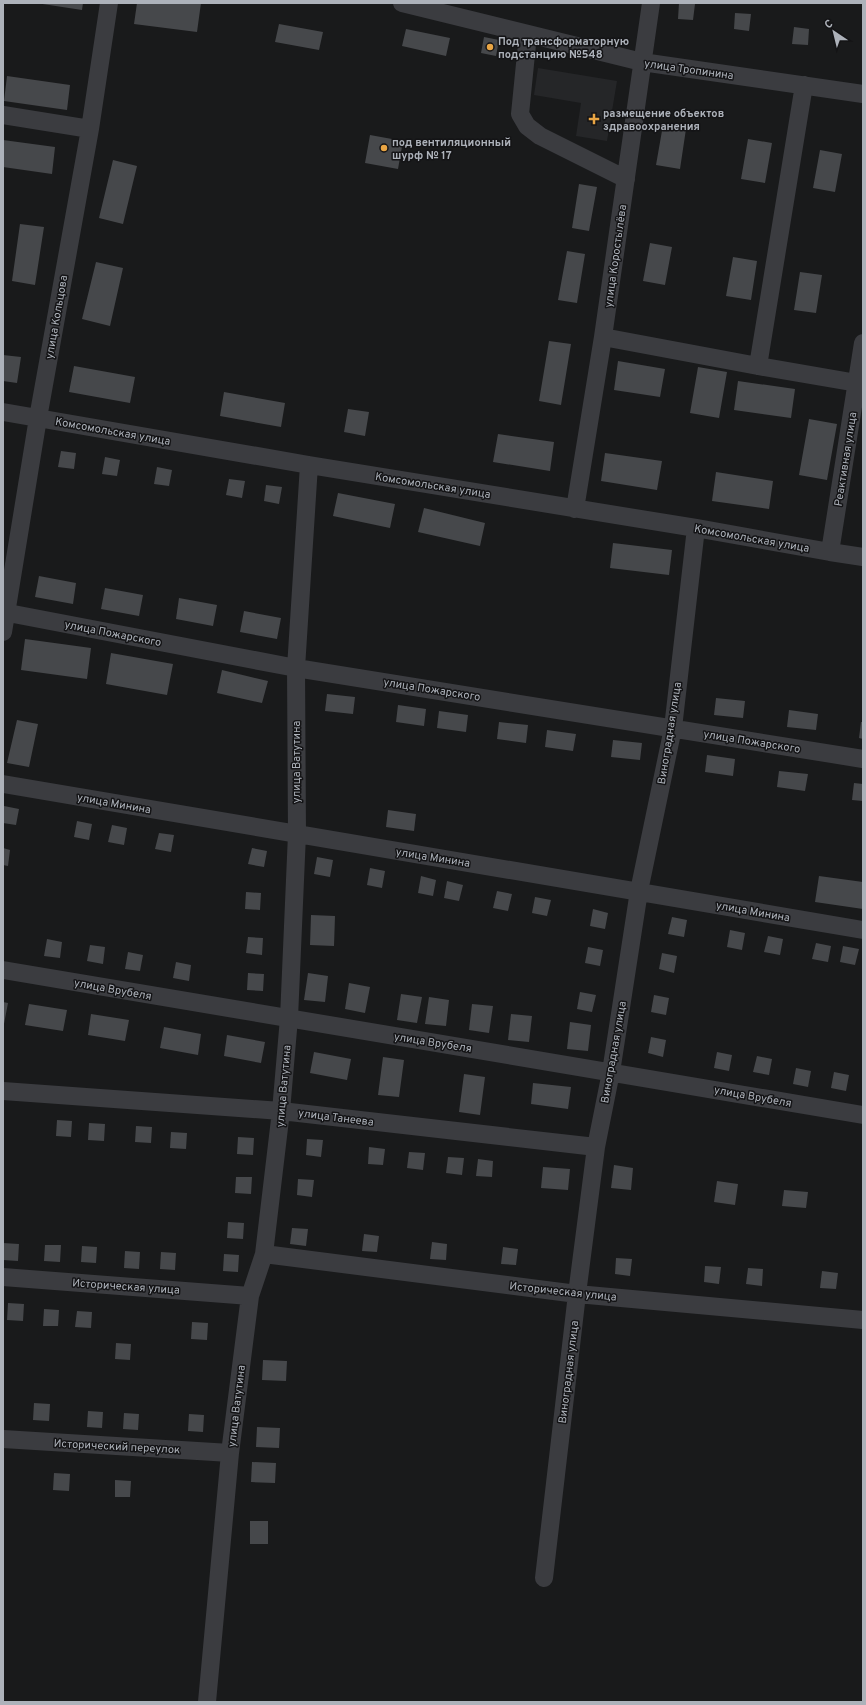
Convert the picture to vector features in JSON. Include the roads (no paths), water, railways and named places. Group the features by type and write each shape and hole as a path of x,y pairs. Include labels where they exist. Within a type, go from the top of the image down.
{"street":[{"name":"улица Кольцова","path":"3,632 5,612 38,418 90,128 109,3"},
{"name":"улица Тропинина","path":"402,3 642,62 863,94"},
{"name":"улица Коростылёва","path":"575,509 603,337 651,3"},
{"path":"528,34 520,114 527,126 540,136 626,179"},
{"path":"758,366 804,85"},
{"path":"3,115 90,128"},
{"path":"603,337 856,383"},
{"name":"Реактивная улица","path":"830,552 863,343"},
{"name":"Комсомольская улица","path":"3,412 310,465 696,528 830,552 863,556"},
{"name":"улица Ватутина","path":"207,1702 230,1453 250,1296 264,1254 282,1111 289,1018 296,834 296,668 310,465"},
{"name":"Виноградная улица","path":"544,1578 577,1294 596,1147 611,1072 639,891 673,728 696,528"},
{"name":"улица Пожарского","path":"5,612 296,668 863,759"},
{"name":"улица Минина","path":"3,784 863,930"},
{"name":"улица Врубеля","path":"3,970 863,1115"},
{"name":"улица Танеева","path":"3,1091 282,1111 596,1147"},
{"name":"Историческая улица","path":"264,1254 577,1294 863,1320"},
{"name":"Историческая улица","path":"3,1277 250,1296"},
{"name":"Исторический переулок","path":"3,1439 230,1453"}],"place":[{"name":"Под трансформаторную подстанцию №548","path":"490,47"},
{"name":"размещение объектов здравоохранения","path":"594,119"},
{"name":"под вентиляционный шурф № 17","path":"384,148"}]}
